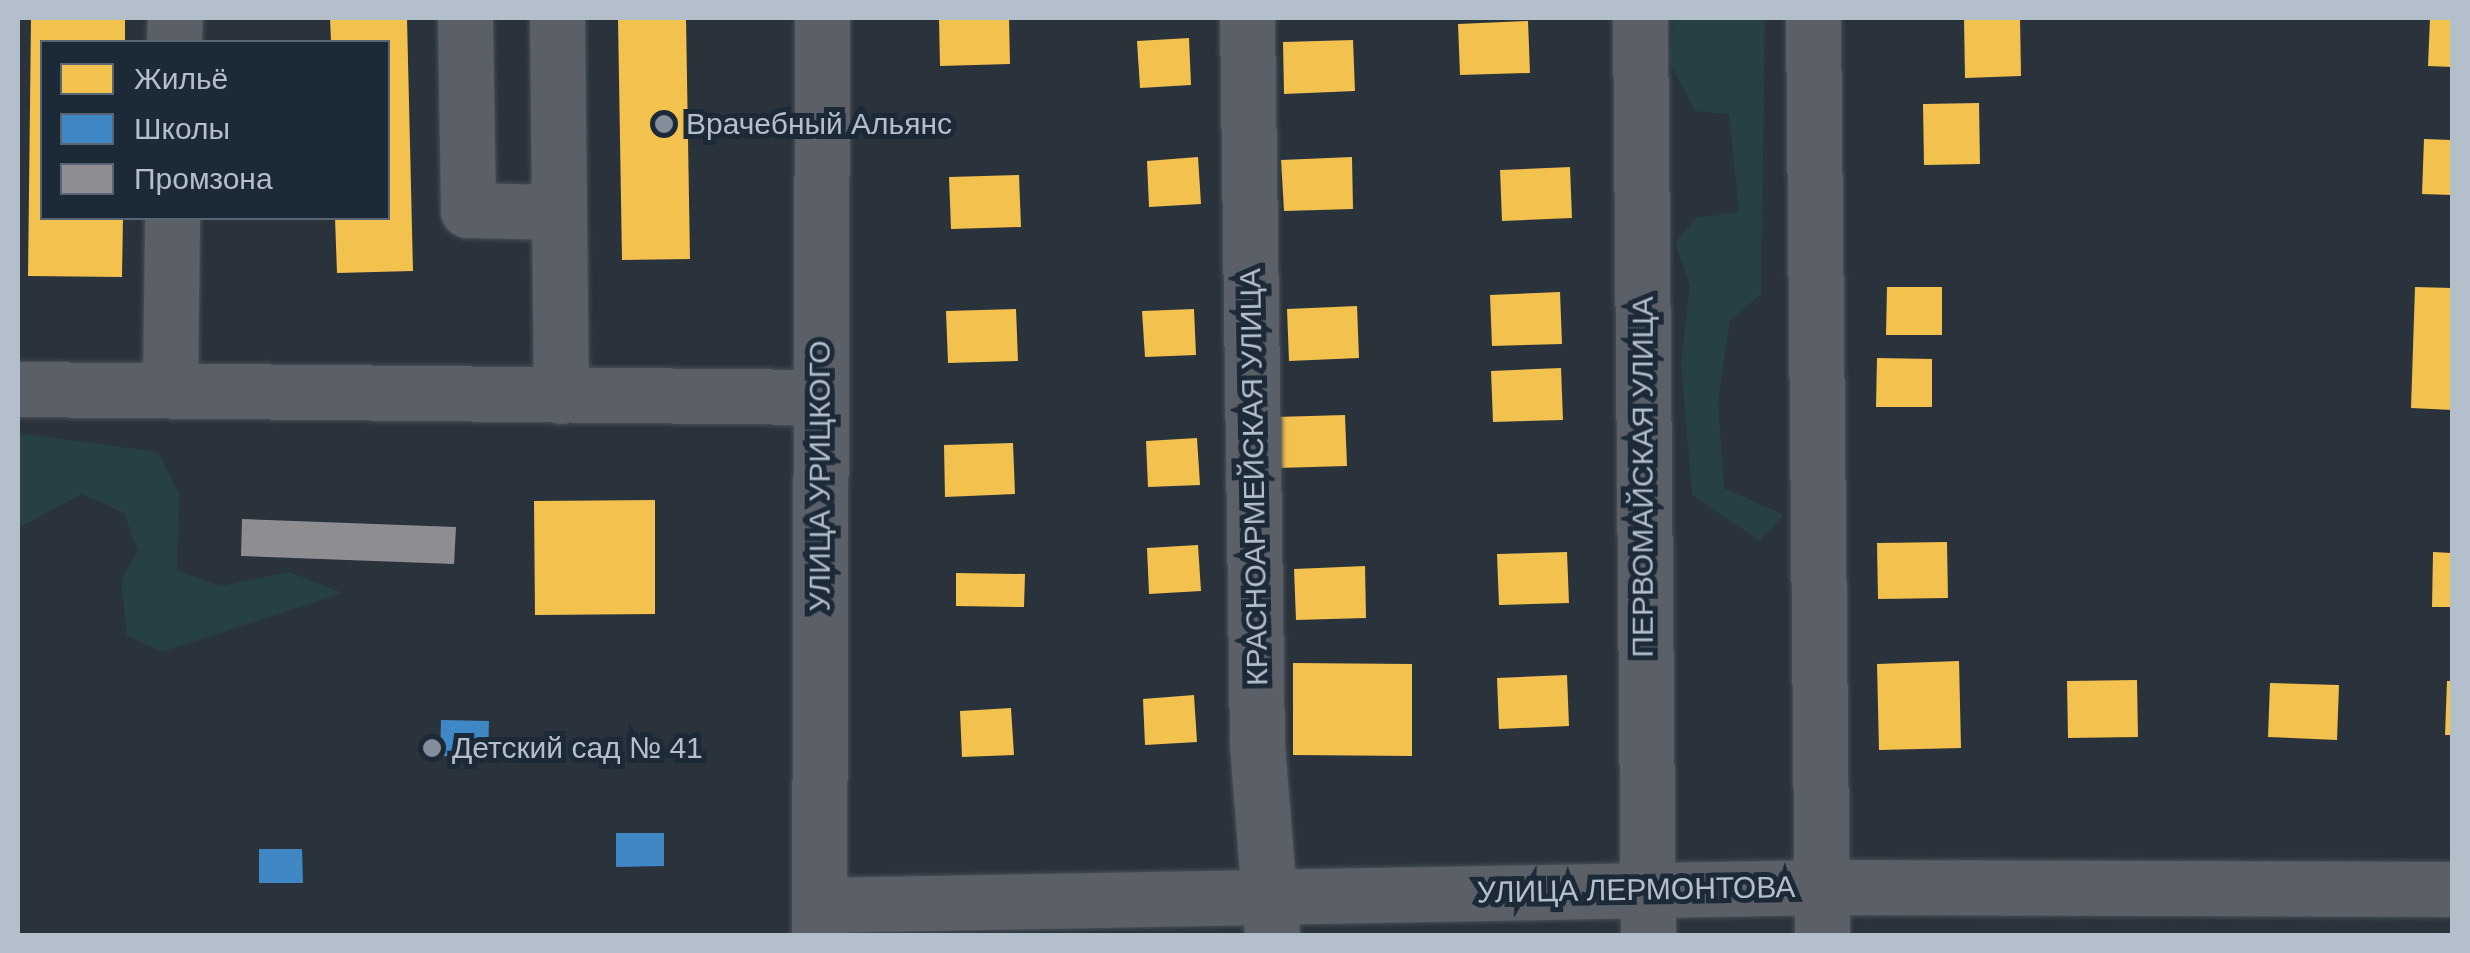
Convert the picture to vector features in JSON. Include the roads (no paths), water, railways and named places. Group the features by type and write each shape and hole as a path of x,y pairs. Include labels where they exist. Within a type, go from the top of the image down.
{"street":[{"path":"465,18 468,210 559,212"},
{"path":"558,18 561,396"},
{"name":"УЛИЦА УРИЦКОГО","path":"820,920 822,18"},
{"name":"КРАСНОАРМЕЙСКАЯ УЛИЦА","path":"1247,18 1257,744 1271,915"},
{"name":"ПЕРВОМАЙСКАЯ УЛИЦА","path":"1640,18 1648,913"},
{"path":"1812,18 1822,911"},
{"path":"170,390 172,220"},
{"path":"18,389 820,397"},
{"name":"УЛИЦА ЛЕРМОНТОВА","path":"820,920 1822,911 2452,889"}],"place":[{"name":"Врачебный Альянс","path":"664,124"},
{"name":"Детский сад № 41","path":"432,748"}]}
